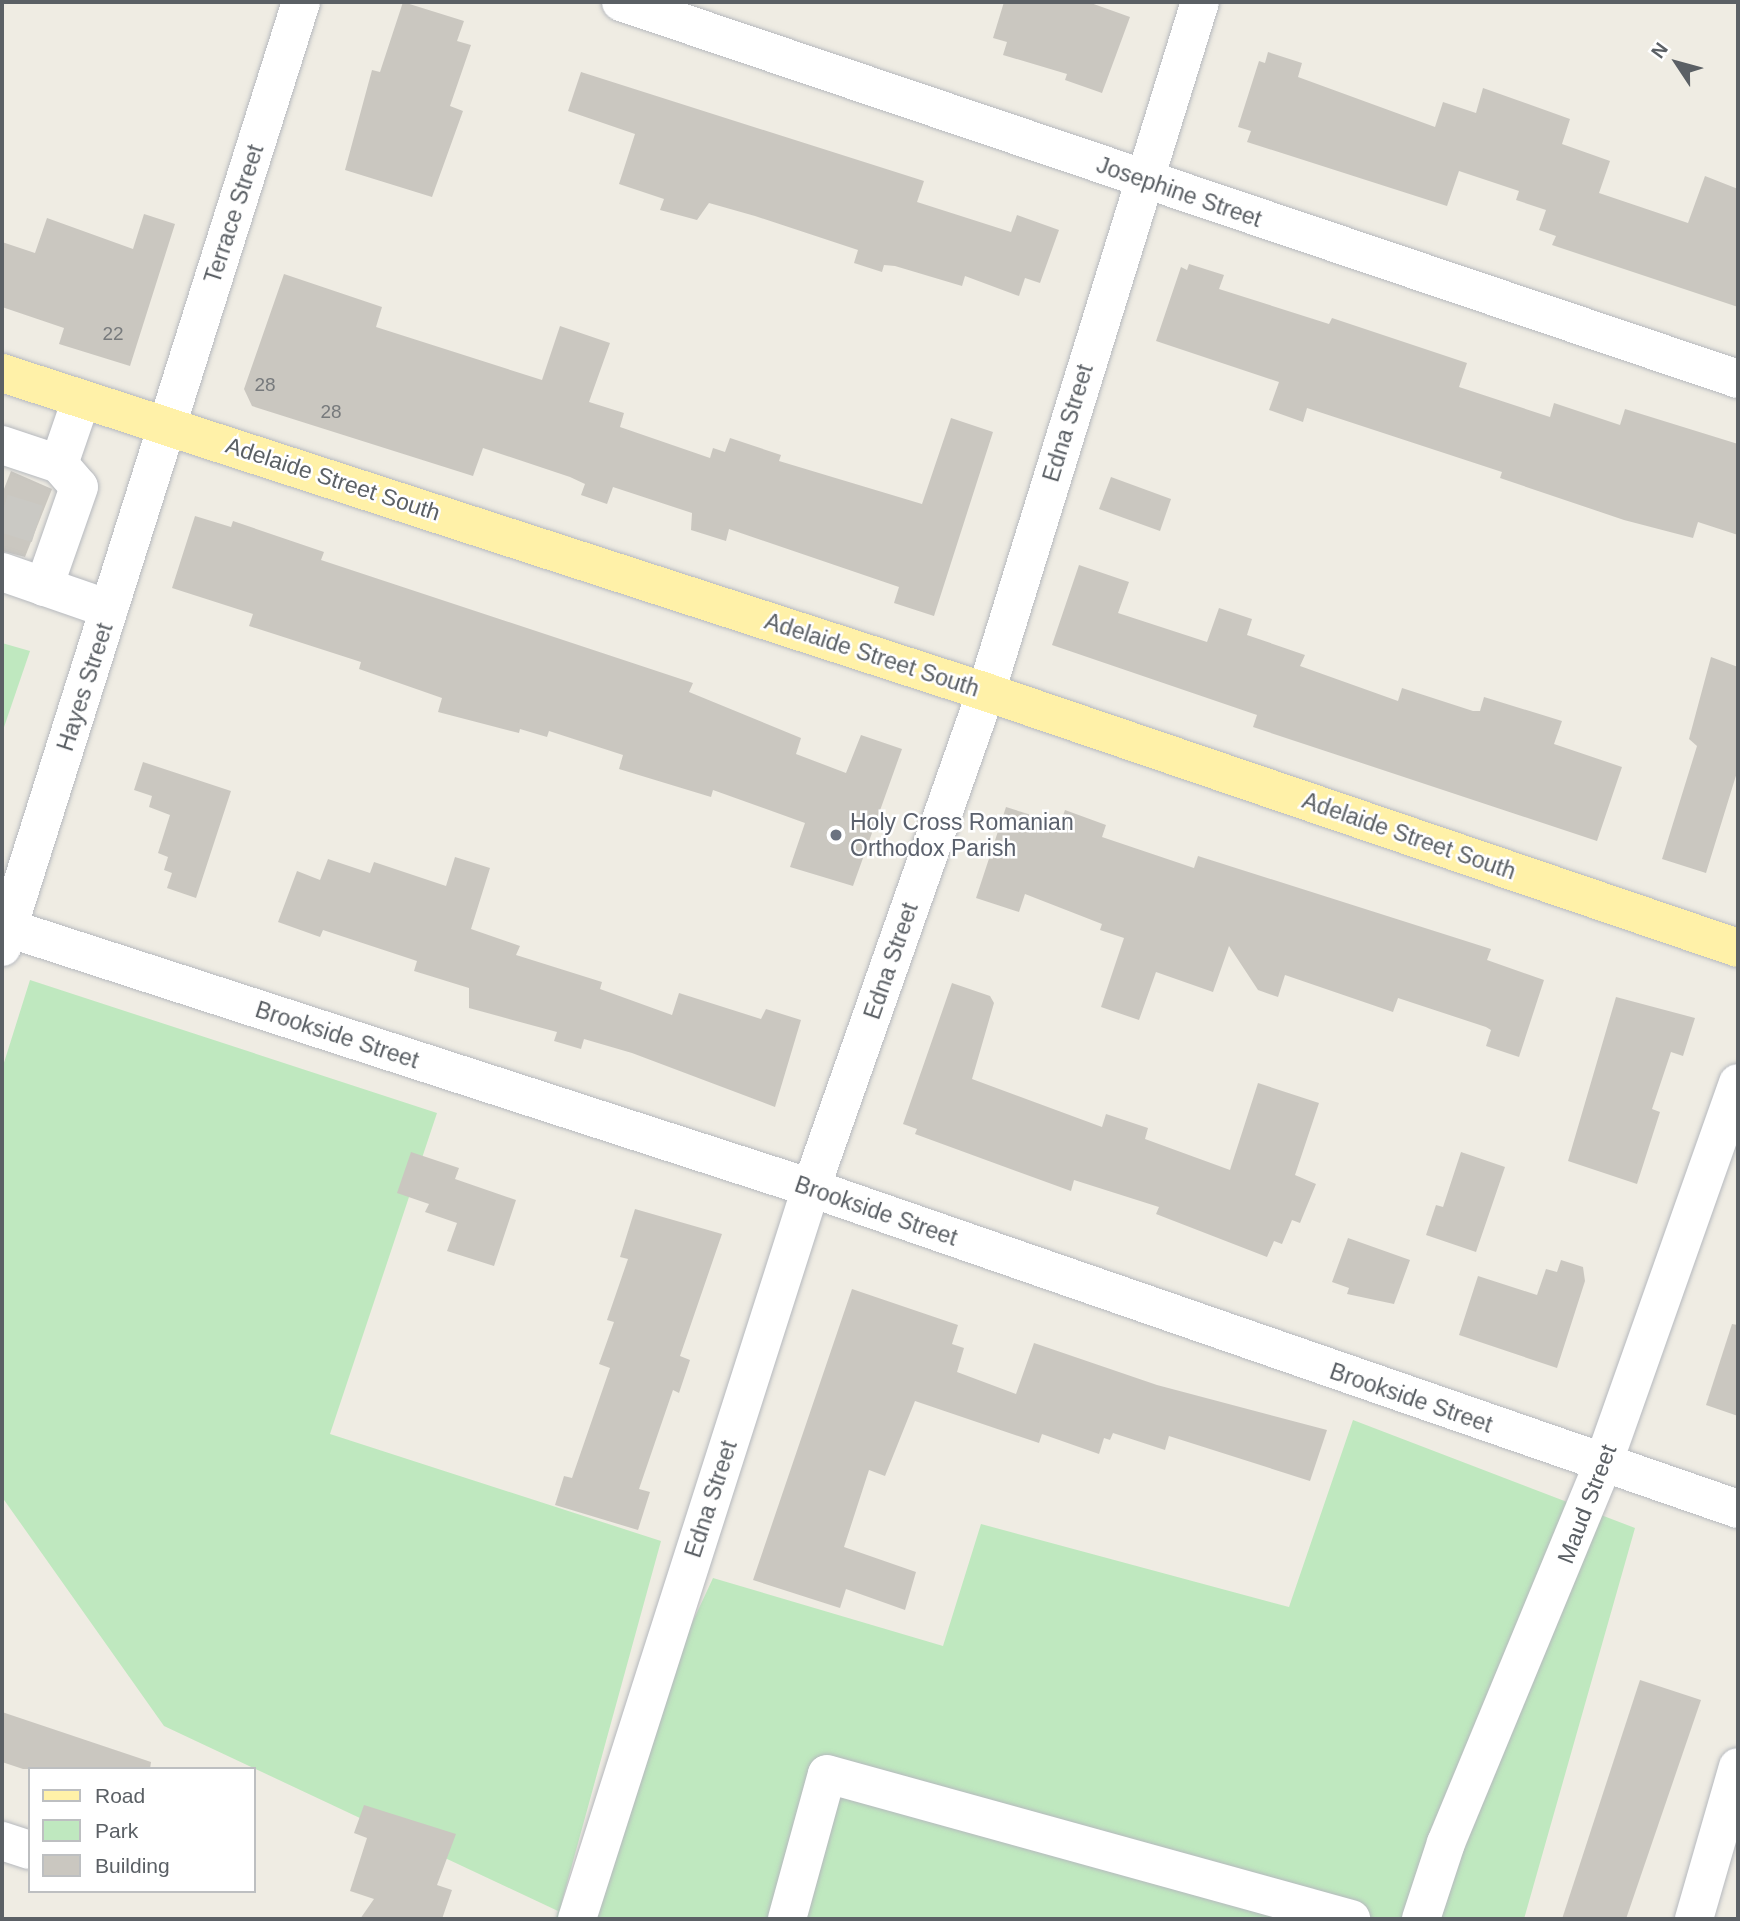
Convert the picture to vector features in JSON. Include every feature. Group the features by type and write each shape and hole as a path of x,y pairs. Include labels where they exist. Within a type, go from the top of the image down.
{"main road":[{"name":"Adelaide Street South","path":"4,382 81,400 167,426 986,692 1738,948"}],"street":[{"name":"Terrace Street","path":"167,426 301,2"},
{"name":"Josephine Street","path":"621,2 1141,180 1738,379"},
{"name":"Edna Street","path":"577,1919 811,1188 986,692 1141,180 1200,2"},
{"path":"59,464 81,400"},
{"name":"Hayes Street","path":"5,938 167,426"},
{"path":"2,445 59,464 79,487 50,529 44,587"},
{"path":"2,572 110,609"},
{"name":"Brookside Street","path":"5,938 811,1188 1738,1509"},
{"name":"Maud Street","path":"1421,1919 1446,1843 1603,1464 1738,1083"},
{"path":"1694,1919 1738,1767"},
{"path":"787,1919 827,1774 1351,1919"},
{"path":"2,1841 28,1849"}],"green space":[{"path":"2,643 30,651 2,733"},
{"path":"30,980 437,1113 330,1434 661,1541 561,1905 713,1578 943,1646 981,1524 1289,1607 1353,1420 1635,1528 1524,1919 556,1919 558,1911 164,1726 2,1497 2,1069"}],"building":[{"path":"403,2 464,21 457,41 471,45 450,106 463,111 432,197 345,170 372,70 380,72"},
{"path":"1004,2 1088,2 1130,17 1102,93 1065,80 1067,74 1003,55 1007,42 993,38"},
{"path":"1268,52 1302,63 1298,77 1435,127 1443,102 1476,113 1483,88 1570,119 1562,144 1610,161 1599,193 1688,223 1705,176 1738,189 1738,307 1552,245 1556,236 1539,230 1546,210 1516,200 1519,191 1459,171 1447,206 1247,142 1251,131 1238,127 1259,61 1265,63"},
{"path":"581,72 924,181 917,202 1011,232 1017,215 1059,230 1040,283 1025,278 1019,296 965,276 962,286 895,266 884,265 882,272 854,263 858,250 709,203 697,220 660,210 664,199 619,184 635,134 568,111"},
{"path":"144,214 175,224 130,366 59,344 64,328 2,307 2,242 35,253 47,218 133,249"},
{"path":"1189,264 1224,275 1219,289 1329,324 1332,318 1467,363 1459,387 1550,417 1554,403 1620,425 1625,409 1738,444 1738,535 1698,522 1693,538 1624,520 1500,478 1502,472 1307,408 1303,422 1269,410 1279,382 1156,341 1181,267 1187,270"},
{"path":"284,274 382,307 376,327 542,380 560,326 610,343 589,402 624,413 620,427 710,458 713,448 725,452 730,438 781,455 779,461 922,504 951,418 993,432 934,616 894,603 899,587 729,529 726,541 691,530 692,513 613,487 607,504 581,495 585,484 570,477 483,448 473,476 252,406 244,389"},
{"path":"11,471 52,489 25,557 2,551 2,494"},
{"path":"1111,477 1171,499 1160,531 1099,509"},
{"path":"195,516 231,527 233,521 324,552 321,560 693,683 689,692 801,738 796,754 846,773 861,735 902,749 853,886 790,867 805,823 713,790 711,797 619,769 623,755 549,731 547,737 520,729 519,733 438,712 442,698 359,669 361,662 249,626 253,614 172,588"},
{"path":"1079,565 1129,582 1118,613 1207,642 1219,608 1252,619 1247,635 1305,655 1300,666 1398,701 1402,688 1480,711 1484,697 1562,721 1554,744 1622,767 1597,841 1253,727 1257,715 1052,645"},
{"path":"1711,657 1738,667 1738,769 1706,873 1662,859 1697,746 1689,739"},
{"path":"143,762 231,791 196,898 167,888 172,873 164,870 168,857 158,853 170,815 149,807 152,796 134,790"},
{"path":"1006,807 1060,824 1065,810 1106,825 1102,837 1194,868 1198,856 1491,949 1487,960 1544,980 1519,1057 1486,1046 1491,1030 1486,1027 1398,998 1393,1012 1285,975 1278,997 1258,990 1229,946 1213,992 1156,972 1139,1020 1101,1007 1124,938 1100,930 1102,924 1025,894 1019,912 976,898"},
{"path":"455,857 490,868 471,929 520,946 516,955 602,982 600,989 672,1015 679,993 761,1019 766,1009 801,1020 775,1107 632,1053 584,1039 581,1049 554,1041 557,1032 469,1008 469,988 414,971 417,961 323,930 320,937 278,922 297,871 320,880 328,859 370,873 374,862 446,886"},
{"path":"952,983 990,996 994,1003 972,1079 1102,1127 1106,1114 1148,1128 1145,1139 1230,1170 1258,1083 1319,1103 1295,1175 1316,1184 1300,1223 1292,1220 1282,1244 1274,1241 1267,1257 1156,1214 1159,1207 1074,1180 1071,1191 915,1134 917,1129 903,1124"},
{"path":"1616,997 1695,1018 1683,1056 1671,1052 1652,1109 1660,1112 1637,1184 1568,1161"},
{"path":"411,1152 459,1168 455,1179 516,1200 494,1266 447,1251 457,1223 425,1212 429,1204 397,1193"},
{"path":"1461,1152 1505,1167 1476,1252 1426,1235 1436,1205 1443,1207"},
{"path":"635,1209 722,1234 680,1356 690,1360 679,1393 673,1390 639,1489 650,1492 638,1530 555,1505 564,1476 572,1478 610,1368 599,1364 614,1322 607,1320 628,1259 620,1257"},
{"path":"1348,1238 1410,1260 1394,1304 1347,1294 1349,1288 1332,1282"},
{"path":"1561,1260 1583,1267 1585,1281 1557,1368 1459,1335 1478,1276 1537,1295 1546,1269 1557,1272"},
{"path":"852,1289 958,1325 952,1344 964,1348 957,1372 1016,1394 1034,1343 1157,1385 1327,1430 1310,1481 1169,1436 1165,1450 1113,1433 1110,1440 1104,1438 1099,1454 1042,1434 1039,1443 915,1401 885,1476 869,1470 844,1547 916,1572 905,1610 846,1589 840,1608 753,1580"},
{"path":"1732,1324 1738,1325 1738,1416 1706,1405"},
{"path":"1640,1680 1701,1700 1626,1919 1562,1919"},
{"path":"2,1712 151,1762 150,1767 23,1769 2,1762"},
{"path":"364,1805 456,1834 437,1885 452,1890 442,1919 360,1919 374,1899 350,1891 367,1838 354,1833"}],"tunnel":[{"path":"2,513 37,524"}],"place":[{"name":"Holy Cross Romanian Orthodox Parish","path":"836,835"}]}
